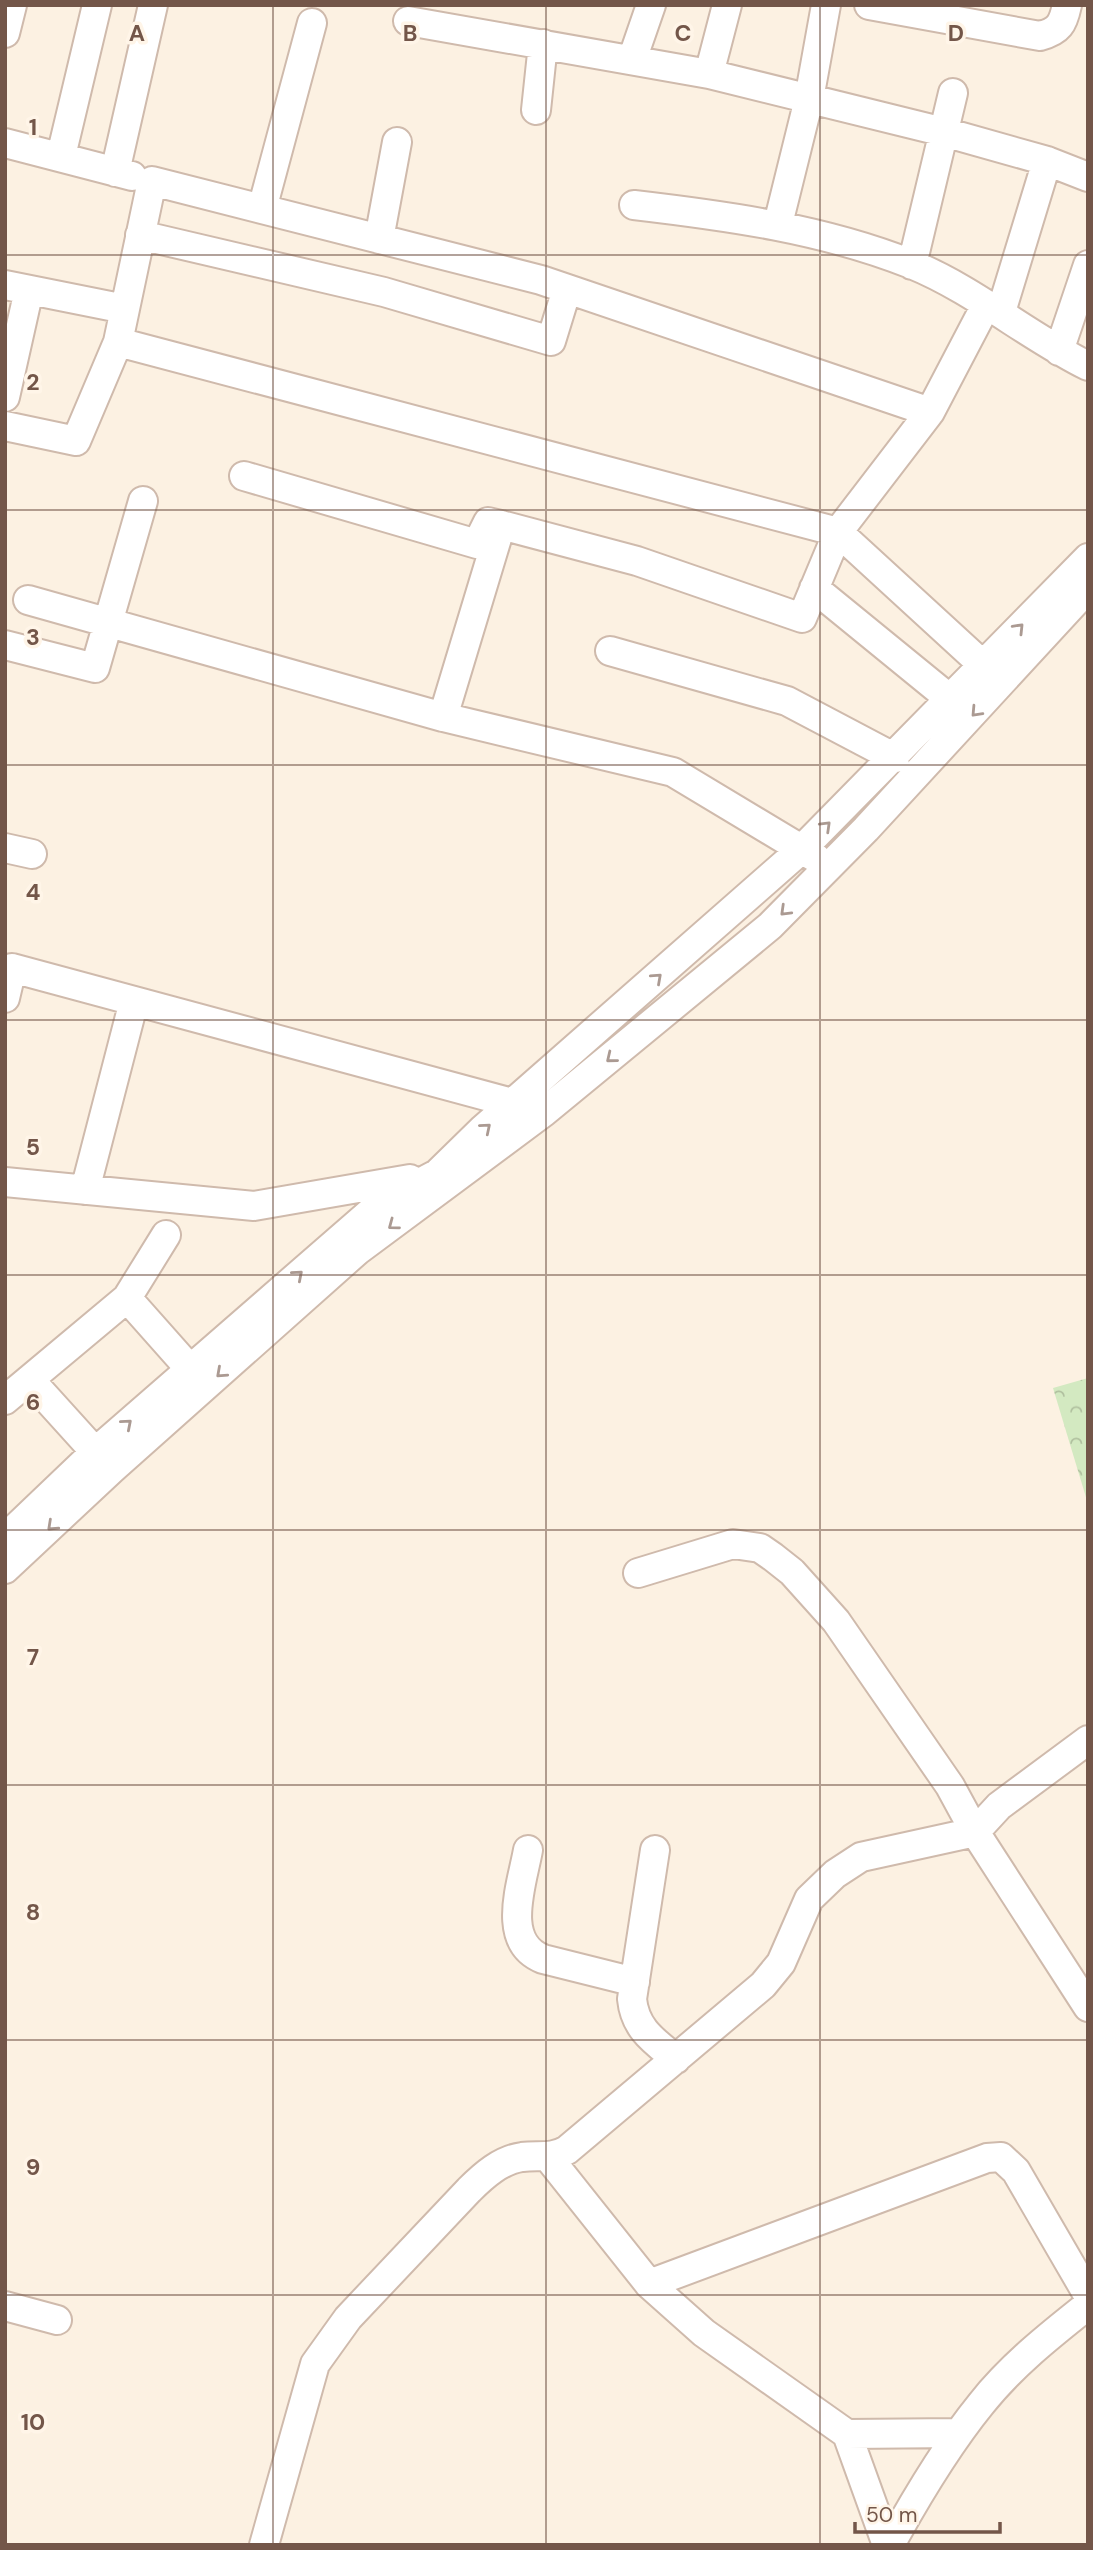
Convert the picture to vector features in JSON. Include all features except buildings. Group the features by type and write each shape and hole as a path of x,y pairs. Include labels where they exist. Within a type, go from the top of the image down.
{"street":[{"path":"5,33 12,5"},
{"path":"61,156 97,5"},
{"path":"115,172 153,5"},
{"path":"632,60 650,5"},
{"path":"709,74 727,5"},
{"path":"778,224 809,99 826,5"},
{"path":"869,5 1040,36 1053,33 1063,24 1067,5"},
{"path":"408,21 709,74 944,132 1047,161 1088,177"},
{"path":"262,209 312,23"},
{"path":"536,110 543,44"},
{"path":"912,265 953,93"},
{"path":"379,239 397,142"},
{"path":"5,143 567,289 930,412"},
{"path":"244,476 477,544 488,522 501,525 637,561 802,618 838,532 930,412 993,308 1047,161"},
{"path":"5,426 76,441 118,342 152,181"},
{"path":"635,205 778,224 912,265 993,308 1059,351 1088,366"},
{"path":"140,235 384,292 551,341 567,289"},
{"path":"1059,351 1088,265"},
{"path":"5,397 17,288 125,309"},
{"path":"118,342 838,532 983,666"},
{"path":"5,645 94,668 105,622 143,501"},
{"path":"443,718 501,525"},
{"path":"5,1569 190,1369 380,1204 442,1179 483,1129 516,1104 803,848 895,758 1088,558"},
{"path":"814,588 950,699"},
{"path":"5,1538 103,1461 442,1179 544,1112 751,942 829,869 1088,589"},
{"path":"28,600 443,718 673,772 803,848 829,869"},
{"path":"610,651 788,701 895,758"},
{"path":"5,998 12,968 544,1112"},
{"path":"85,1190 134,1001"},
{"path":"5,1182 254,1206 442,1179"},
{"path":"5,1400 31,1381 127,1298 166,1235"},
{"path":"127,1298 190,1369"},
{"path":"31,1381 103,1461"},
{"path":"638,1573 733,1544 760,1548 792,1572 836,1621 950,1786 975,1832 1088,2007"},
{"path":"264,2545 315,2364 331,2338 483,2176 511,2160 548,2157 567,2150 763,1985 781,1962 809,1899 835,1874 861,1857 975,1832 999,1806 1088,1740"},
{"path":"528,1850 516,1925 533,1955 635,1982"},
{"path":"655,1850 632,1999 635,2020 648,2036 676,2059"},
{"path":"548,2157 649,2284 704,2333 847,2434 888,2545"},
{"path":"649,2284 987,2158 1001,2157 1010,2161 1088,2295"},
{"path":"888,2545 959,2433 1006,2375 1088,2305"},
{"path":"5,2306 57,2320"},
{"path":"847,2434 959,2433"}],"green space":[{"path":"1088,1378 1088,1504 1053,1388"}]}
